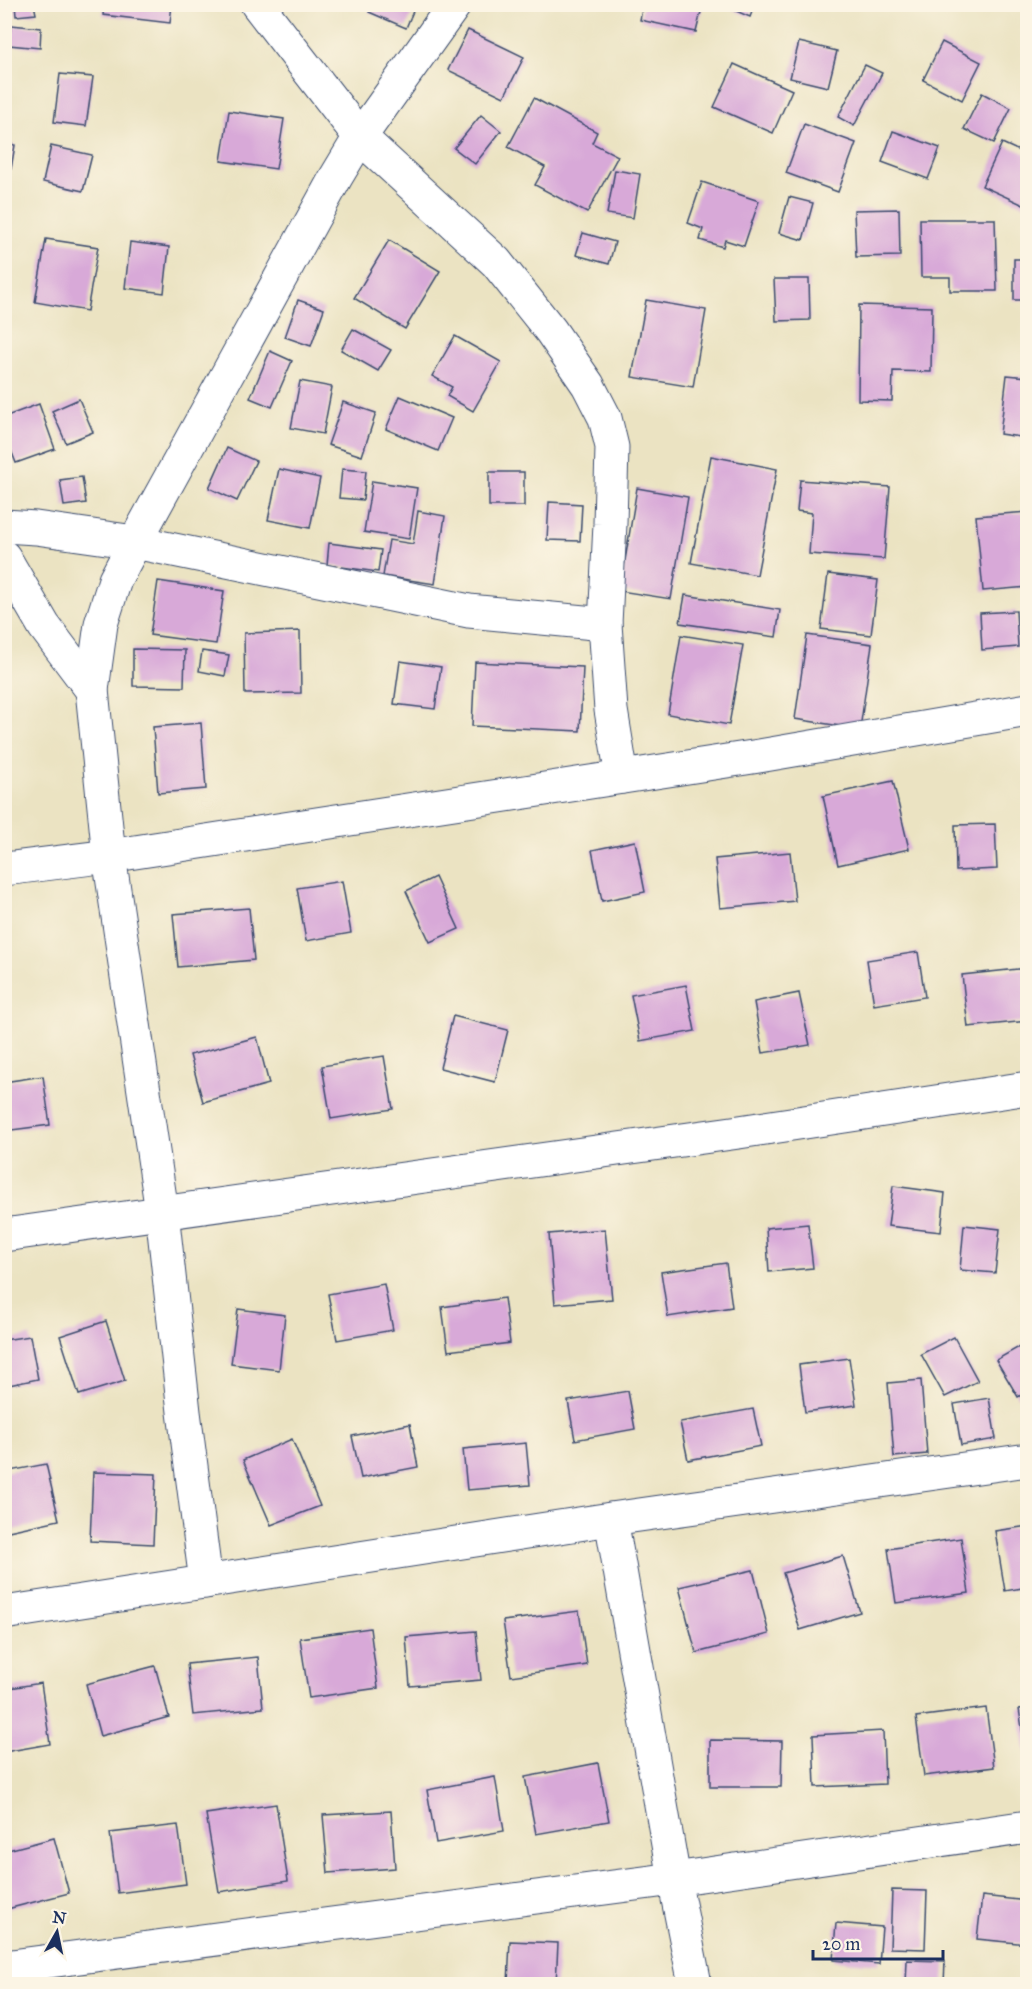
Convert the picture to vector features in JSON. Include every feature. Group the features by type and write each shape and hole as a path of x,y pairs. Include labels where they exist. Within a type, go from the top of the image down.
{"street":[{"path":"257,4 360,137 496,262 551,331 588,385 605,417 612,447 605,624 611,710 622,777"},
{"path":"206,1582 162,1212 109,856 92,690 100,624 115,580 135,542 360,137 455,4"},
{"path":"4,526 36,528 135,542 469,610 605,624"},
{"path":"4,557 44,626 92,690"},
{"path":"4,870 622,777 1028,710"},
{"path":"4,1235 750,1130 1028,1088"},
{"path":"4,1613 611,1520 1028,1460"},
{"path":"611,1520 674,1879 695,1984"},
{"path":"4,1967 674,1879 1028,1827"}],"building":[{"path":"15,4 34,4 36,14 16,16"},
{"path":"104,4 172,4 170,23 103,15"},
{"path":"372,4 416,4 406,28 369,12"},
{"path":"643,4 703,4 696,32 640,20"},
{"path":"720,4 755,4 750,17"},
{"path":"11,25 41,28 40,48 9,45"},
{"path":"468,30 524,57 504,97 448,70"},
{"path":"799,42 837,51 828,87 790,78"},
{"path":"942,42 981,62 962,100 923,80"},
{"path":"734,64 792,90 773,133 714,107"},
{"path":"865,65 882,73 854,126 838,117"},
{"path":"60,74 93,77 86,126 54,122"},
{"path":"982,93 1011,108 994,143 964,129"},
{"path":"534,98 597,132 592,143 618,156 587,213 535,185 545,167 508,147"},
{"path":"229,111 284,119 276,169 221,161"},
{"path":"481,115 501,131 475,164 454,148"},
{"path":"804,124 856,143 838,192 786,173"},
{"path":"893,131 940,148 928,179 882,162"},
{"path":"4,143 15,145 11,169 4,168"},
{"path":"1002,143 1028,155 1028,207 982,186"},
{"path":"51,146 92,155 83,191 43,182"},
{"path":"615,170 640,174 633,218 607,214"},
{"path":"702,182 759,201 744,246 725,240 723,247 700,240 703,229 688,223"},
{"path":"789,197 813,203 803,240 779,233"},
{"path":"899,209 900,256 856,257 854,210"},
{"path":"920,219 995,219 997,291 950,291 950,277 921,277"},
{"path":"583,233 615,242 609,264 576,255"},
{"path":"46,239 98,247 87,311 35,302"},
{"path":"389,240 440,271 405,329 354,298"},
{"path":"130,242 169,247 164,293 125,288"},
{"path":"1014,259 1028,259 1028,300 1014,300"},
{"path":"774,279 809,279 810,320 776,321"},
{"path":"298,300 324,309 311,346 285,337"},
{"path":"646,300 706,310 693,387 632,377"},
{"path":"859,305 932,307 931,372 893,371 892,401 858,400"},
{"path":"353,329 391,350 378,371 341,350"},
{"path":"455,336 501,362 473,411 447,396 452,387 432,376"},
{"path":"270,351 292,361 272,407 250,398"},
{"path":"1007,375 1028,377 1027,438 1000,434"},
{"path":"300,381 332,387 323,434 291,428"},
{"path":"400,396 452,418 438,451 386,429"},
{"path":"79,399 93,432 66,443 52,411"},
{"path":"343,402 376,413 362,456 328,445"},
{"path":"39,404 55,449 16,463 4,432 4,417"},
{"path":"227,448 256,461 237,501 209,488"},
{"path":"711,456 777,469 757,575 691,563"},
{"path":"279,469 320,478 310,528 268,520"},
{"path":"342,469 366,471 363,500 339,498"},
{"path":"489,472 524,472 524,506 489,506"},
{"path":"82,477 86,503 64,506 60,480"},
{"path":"800,480 890,487 884,559 809,554 812,513 797,511"},
{"path":"372,481 417,488 409,539 364,532"},
{"path":"637,488 688,497 671,599 620,591"},
{"path":"549,502 582,504 580,541 547,540"},
{"path":"418,511 445,516 435,584 383,576 389,540 413,544"},
{"path":"1028,512 1028,587 983,591 976,516"},
{"path":"329,543 381,550 378,572 327,565"},
{"path":"828,574 878,580 871,635 821,629"},
{"path":"158,581 224,591 216,644 150,635"},
{"path":"685,595 780,610 776,637 680,623"},
{"path":"1016,611 1018,647 982,650 980,613"},
{"path":"300,631 301,693 245,694 244,633"},
{"path":"681,635 743,645 729,725 668,714"},
{"path":"807,635 872,644 860,729 795,719"},
{"path":"133,649 185,650 184,687 133,686"},
{"path":"202,651 229,655 225,676 199,671"},
{"path":"400,661 441,667 435,709 394,704"},
{"path":"475,662 583,667 580,731 472,726"},
{"path":"201,723 206,789 158,793 153,727"},
{"path":"893,781 909,849 838,865 823,796"},
{"path":"995,824 997,869 956,871 955,825"},
{"path":"635,841 645,892 602,901 592,850"},
{"path":"790,852 795,901 720,908 715,859"},
{"path":"435,877 459,929 430,942 406,891"},
{"path":"342,881 351,933 306,941 297,888"},
{"path":"249,908 254,960 178,967 173,914"},
{"path":"918,952 925,997 874,1005 867,960"},
{"path":"1028,968 1028,1021 968,1027 962,975"},
{"path":"686,985 695,1031 640,1041 631,995"},
{"path":"799,993 810,1045 763,1053 754,1002"},
{"path":"453,1016 508,1030 495,1082 440,1068"},
{"path":"257,1037 269,1084 203,1102 190,1055"},
{"path":"384,1056 393,1109 331,1119 322,1066"},
{"path":"43,1076 50,1125 4,1131 4,1082"},
{"path":"893,1186 945,1193 941,1232 888,1226"},
{"path":"808,1224 813,1268 769,1272 766,1228"},
{"path":"964,1225 1000,1229 995,1273 960,1270"},
{"path":"605,1229 612,1299 555,1304 549,1234"},
{"path":"726,1263 732,1307 668,1317 661,1272"},
{"path":"384,1284 393,1330 337,1340 328,1294"},
{"path":"504,1298 510,1343 448,1351 442,1307"},
{"path":"238,1309 285,1315 279,1370 231,1364"},
{"path":"106,1321 125,1381 79,1395 60,1336"},
{"path":"30,1336 38,1379 4,1386 4,1340"},
{"path":"954,1337 978,1381 945,1397 921,1354"},
{"path":"1028,1342 1028,1391 1018,1397 996,1360"},
{"path":"849,1358 856,1405 805,1412 799,1365"},
{"path":"921,1380 927,1454 894,1457 888,1383"},
{"path":"628,1391 635,1429 575,1440 568,1401"},
{"path":"989,1398 996,1439 961,1445 954,1404"},
{"path":"753,1409 761,1446 688,1460 680,1422"},
{"path":"410,1424 418,1467 361,1478 352,1436"},
{"path":"292,1439 320,1506 271,1525 243,1460"},
{"path":"526,1443 530,1485 467,1490 463,1449"},
{"path":"46,1464 59,1520 4,1532 4,1472"},
{"path":"93,1472 156,1474 153,1544 90,1541"},
{"path":"1028,1526 1028,1587 1005,1591 995,1531"},
{"path":"961,1538 969,1593 896,1603 888,1549"},
{"path":"843,1556 860,1612 800,1630 783,1573"},
{"path":"753,1570 769,1634 696,1653 679,1587"},
{"path":"579,1611 587,1665 511,1676 503,1621"},
{"path":"370,1628 378,1688 309,1698 300,1638"},
{"path":"476,1631 481,1680 410,1686 406,1637"},
{"path":"258,1657 263,1708 193,1715 187,1664"},
{"path":"155,1666 169,1717 100,1736 86,1684"},
{"path":"41,1683 50,1744 4,1752 4,1689"},
{"path":"986,1708 994,1767 924,1776 916,1717"},
{"path":"1028,1708 1028,1754 1026,1754 1019,1709"},
{"path":"883,1731 885,1784 815,1787 813,1735"},
{"path":"710,1740 782,1741 781,1787 710,1787"},
{"path":"598,1763 609,1821 536,1834 525,1777"},
{"path":"495,1777 504,1831 436,1843 427,1790"},
{"path":"276,1804 288,1881 219,1892 206,1814"},
{"path":"391,1811 395,1868 328,1873 323,1815"},
{"path":"178,1825 186,1884 118,1893 110,1833"},
{"path":"54,1838 69,1893 7,1909 4,1899 4,1851"},
{"path":"892,1890 927,1891 925,1949 890,1948"},
{"path":"982,1896 1028,1901 1028,1944 977,1939"},
{"path":"836,1923 882,1927 879,1964 833,1960"},
{"path":"510,1941 558,1943 556,1984 508,1984"},
{"path":"907,1960 945,1961 944,1984 906,1984"}]}
